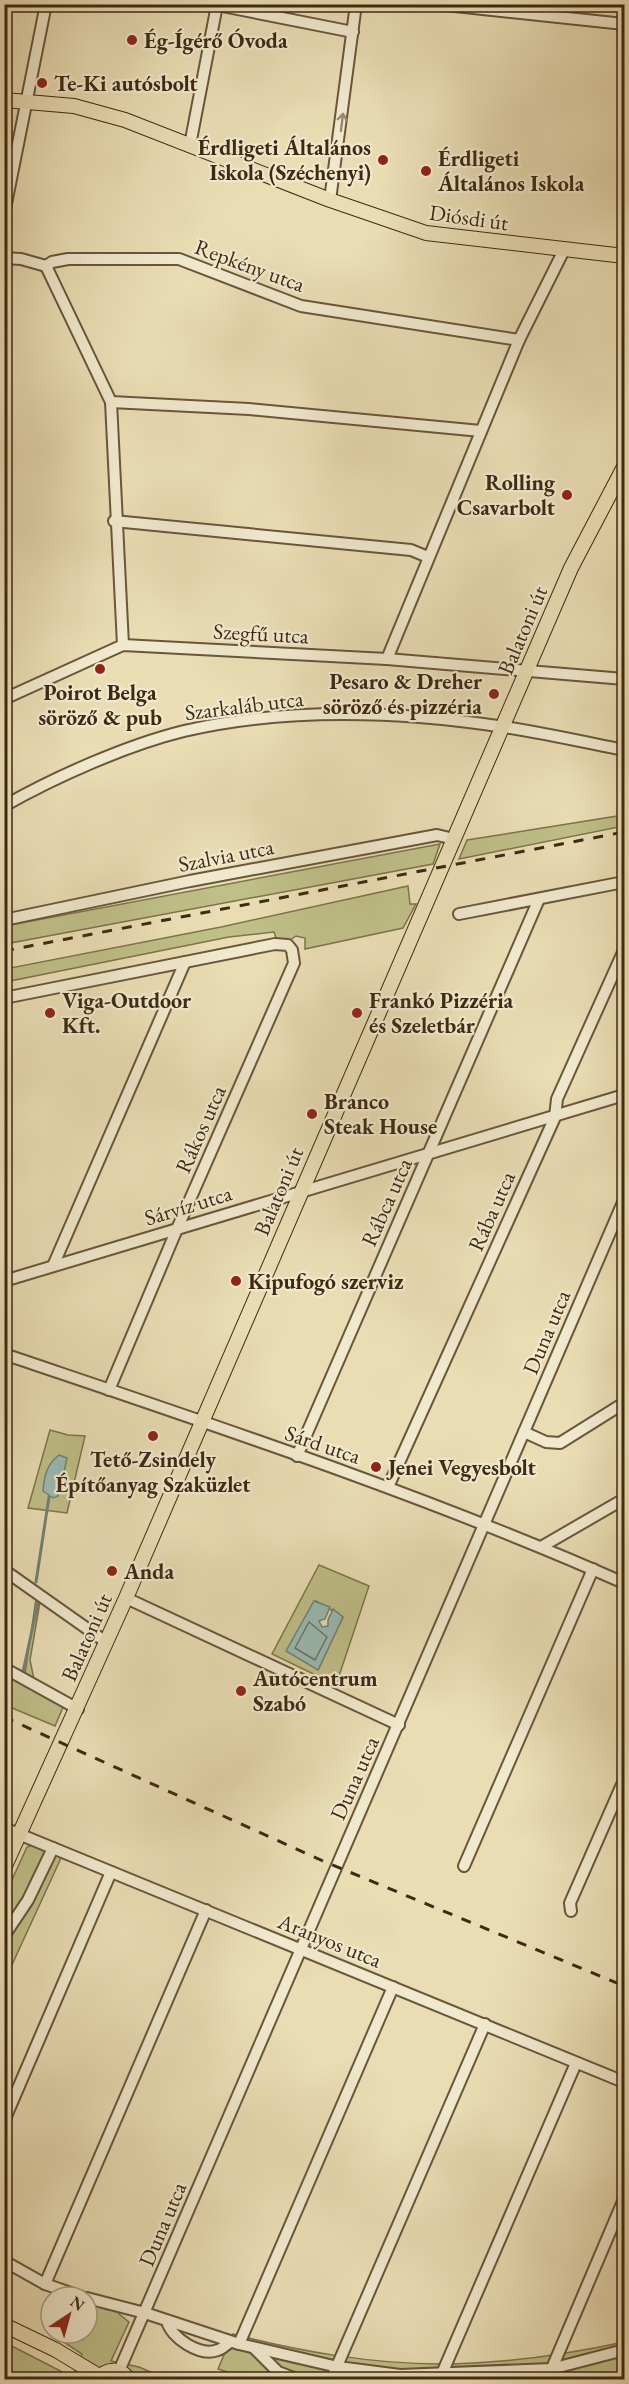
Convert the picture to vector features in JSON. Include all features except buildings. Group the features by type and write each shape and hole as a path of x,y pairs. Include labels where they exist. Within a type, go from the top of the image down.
{"main road":[{"name":"Diósdi út","path":"4,100 26,100 93,111 190,145 330,200 426,233 624,256"},
{"name":"Balatoni út","path":"4,1868 78,1708 576,558 624,467"},
{"path":"4,2325 56,2350 98,2378 109,2370 124,2375"}],"street":[{"path":"4,214 46,4"},
{"path":"330,200 356,4"},
{"path":"436,4 624,24"},
{"path":"190,145 215,5 353,32"},
{"path":"387,659 519,340 564,250"},
{"name":"Repkény utca","path":"4,258 21,259 46,266 52,262 68,259 179,259 301,306 519,340"},
{"path":"46,266 111,402 114,521 123,645"},
{"path":"111,402 249,409 481,431"},
{"path":"114,521 411,550 428,556"},
{"name":"Szegfű utca","path":"4,699 123,645 387,659 624,680"},
{"name":"Szarkaláb utca","path":"4,806 47,784 131,748 186,730 298,716 348,714 503,727 624,750"},
{"name":"Szalvia utca","path":"4,920 437,835 454,839"},
{"path":"459,914 624,882"},
{"name":"Rábca utca","path":"297,1456 539,899"},
{"name":"Rákos utca","path":"109,1390 294,963 292,950 283,944 185,962"},
{"name":"Rába utca","path":"388,1487 555,1116 557,1099 624,950"},
{"path":"4,998 185,962"},
{"path":"53,1266 185,962"},
{"name":"Sárvíz utca","path":"4,1281 284,1195 300,1193 428,1156 624,1095"},
{"name":"Duna utca","path":"124,2375 145,2313 399,1725 483,1523 624,1204"},
{"name":"Sárd utca","path":"4,1354 388,1487 483,1523 624,1583"},
{"path":"524,1432 546,1442 560,1443 624,1403"},
{"path":"541,1548 624,1499"},
{"path":"464,1866 593,1569"},
{"path":"4,1570 106,1642"},
{"path":"126,1598 399,1725"},
{"path":"4,1668 78,1708"},
{"path":"571,1911 570,1903 624,1779"},
{"name":"Aranyos utca","path":"4,1828 624,2082"},
{"path":"4,1936 28,1900 53,1848"},
{"path":"4,2121 111,1872"},
{"path":"45,2284 206,1910"},
{"path":"234,2343 393,1987"},
{"path":"331,2379 485,2024"},
{"path":"441,2376 576,2063"},
{"path":"549,2374 624,2199"},
{"path":"4,2261 48,2285"},
{"path":"99,2301 145,2313 253,2348 338,2367 416,2376 549,2374 624,2350"},
{"path":"253,2348 278,2372 298,2379"}],"green space":[{"path":"624,815 624,826 459,859 467,840"},
{"path":"440,844 433,864 5,944 5,926"},
{"path":"408,886 410,904 416,904 403,928 305,949 305,938 296,936 287,942 277,941 274,932 229,937 5,982 5,969 221,927"},
{"path":"50,1430 68,1435 85,1436 67,1513 28,1508"},
{"path":"319,1565 369,1586 336,1685 272,1654","holes":["316,1601 343,1617 318,1670"]},
{"path":"36,1599 40,1602 30,1660 34,1679 25,1674"},
{"path":"4,1673 64,1705 55,1726 5,1705"},
{"path":"35,1844 62,1856 5,1980 5,1895 27,1847"},
{"path":"99,2306 120,2311 119,2314 129,2322 111,2361 139,2367 167,2379 22,2379 5,2369 4,2342 72,2377 82,2354 68,2345 99,2345"},
{"path":"233,2334 335,2355 388,2362 439,2364 532,2358 624,2342 624,2374 602,2379 253,2380 218,2369"}],"water":[{"path":"59,1455 67,1458 64,1472 59,1475 58,1496 53,1498 43,1491 43,1486 49,1466"},
{"path":"314,1601 330,1607 325,1619 319,1621 322,1627 328,1626 333,1609 343,1617 318,1670 286,1651"}],"waterway":[{"path":"36,1582 49,1497"},
{"path":"14,1668 23,1672 39,1598"}],"railway":[{"path":"4,951 624,832"},
{"path":"4,1717 323,1861 624,1986"}],"place":[{"name":"Ég-Ígérő Óvoda","path":"132,40"},
{"name":"Te-Ki autósbolt","path":"42,83"},
{"name":"Érdligeti Általános Iskola (Széchenyi)","path":"383,160"},
{"name":"Érdligeti Általános Iskola","path":"426,171"},
{"name":"Rolling Csavarbolt","path":"567,495"},
{"name":"Poirot Belga söröző & pub","path":"100,669"},
{"name":"Pesaro & Dreher söröző és pizzéria","path":"494,694"},
{"name":"Viga-Outdoor Kft.","path":"50,1013"},
{"name":"Frankó Pizzéria és Szeletbár","path":"357,1013"},
{"name":"Branco Steak House","path":"312,1114"},
{"name":"Kipufogó szerviz","path":"236,1281"},
{"name":"Tető-Zsindely Építőanyag Szaküzlet","path":"153,1436"},
{"name":"Jenei Vegyesbolt","path":"376,1467"},
{"name":"Anda","path":"112,1571"},
{"name":"Autócentrum Szabó","path":"241,1691"}]}
